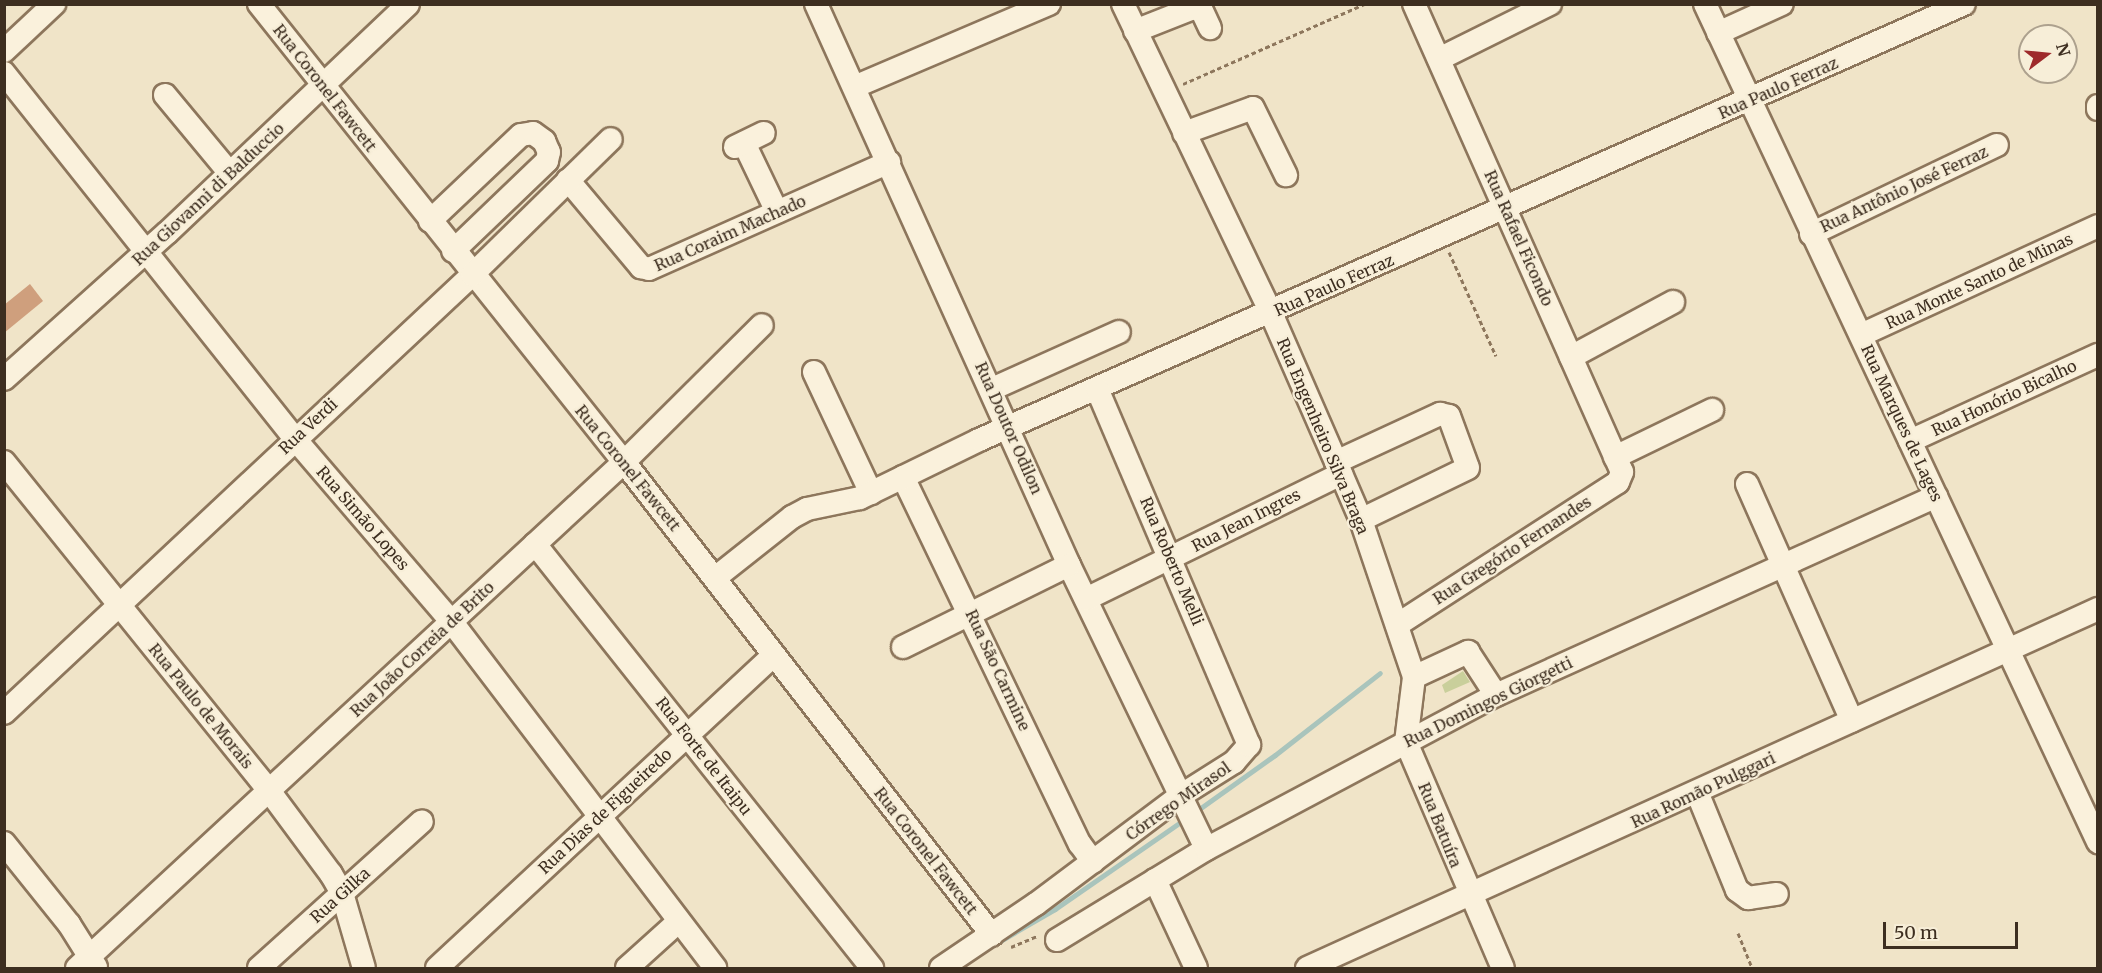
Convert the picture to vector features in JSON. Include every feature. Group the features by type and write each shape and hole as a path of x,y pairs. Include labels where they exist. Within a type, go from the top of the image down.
{"street":[{"path":"4,51 54,4"},
{"name":"Rua Coronel Fawcett","path":"259,4 453,252 716,578 997,943"},
{"name":"Rua Giovanni di Balduccio","path":"4,379 146,252 408,4"},
{"name":"Rua Doutor Odilon","path":"816,4 992,389 1069,565 1206,849"},
{"path":"854,87 1048,4"},
{"name":"Rua Engenheiro Silva Braga","path":"1122,4 1271,313 1361,520 1414,676"},
{"name":"Rua Rafael Ficondo","path":"1414,4 1618,464"},
{"path":"1439,59 1550,4"},
{"name":"Rua Marques de Lages","path":"1704,4 2097,842"},
{"path":"1718,33 1782,4"},
{"name":"Rua Paulo Ferraz","path":"716,578 792,516 871,493 1008,428 1964,4"},
{"path":"1135,31 1193,8 1202,11 1210,28"},
{"name":"Rua Simão Lopes","path":"4,73 295,439 451,621 597,817 716,969"},
{"path":"165,95 229,172"},
{"path":"1184,133 1253,108 1286,175"},
{"path":"430,221 521,135 533,133 544,141 549,152 547,161 453,252"},
{"path":"764,133 740,145 777,212"},
{"name":"Rua Verdi","path":"4,713 472,275 611,139"},
{"name":"Rua Antônio José Ferraz","path":"1811,234 1997,145"},
{"name":"Rua Coraim Machado","path":"568,180 641,267 649,269 889,162"},
{"name":"Rua Monte Santo de Minas","path":"1861,335 2097,226"},
{"path":"1571,357 1673,302"},
{"name":"Rua João Correia de Brito","path":"88,964 451,621 624,462 762,325"},
{"path":"992,389 1119,332"},
{"name":"Rua Honório Bicalho","path":"1910,441 2097,357"},
{"path":"814,372 871,493"},
{"name":"Rua Roberto Melli","path":"1097,389 1246,733"},
{"path":"1618,464 1712,410"},
{"name":"Rua Jean Ingres","path":"1086,599 1171,560 1440,414 1449,416 1468,468 1361,520"},
{"name":"Rua Paulo de Morais","path":"4,462 270,792 342,893 364,969"},
{"name":"Rua Gregório Fernandes","path":"1397,625 1618,483 1618,464"},
{"name":"Rua São Carmine","path":"903,477 971,613 1080,844 1093,862"},
{"path":"1747,484 1852,721"},
{"name":"Rua Domingos Giorgetti","path":"1057,940 1206,849 1496,695 1936,496"},
{"name":"Rua Forte de Itaipu","path":"535,544 872,969"},
{"path":"903,646 1069,565"},
{"name":"Rua Romão Pulggari","path":"1307,969 2097,609"},
{"path":"1414,676 1468,652 1496,695"},
{"name":"Rua Dias de Figueiredo","path":"437,969 774,654"},
{"name":"Rua Batuíra","path":"1414,676 1406,742 1503,969"},
{"name":"Córrego Mirasol","path":"941,969 997,943 1093,862 1245,753 1249,745 1246,733"},
{"path":"1697,792 1737,890 1748,898 1778,894"},
{"name":"Rua Gilka","path":"259,969 422,822"},
{"path":"4,843 88,964"},
{"path":"1155,880 1196,969"},
{"path":"627,969 679,921"}],"path":[{"path":"1165,92 1364,4"},
{"path":"1442,237 1496,356"},
{"path":"1738,933 1752,969"},
{"path":"997,943 1032,935 1057,940"}],"green space":[{"path":"1463,671 1470,682 1445,693 1442,685"}],"building":[{"path":"30,284 43,301 4,333 4,305"}],"waterway":[{"path":"1195,812 1275,755 1380,673"},
{"path":"1000,941 1055,909 1185,819"}]}
